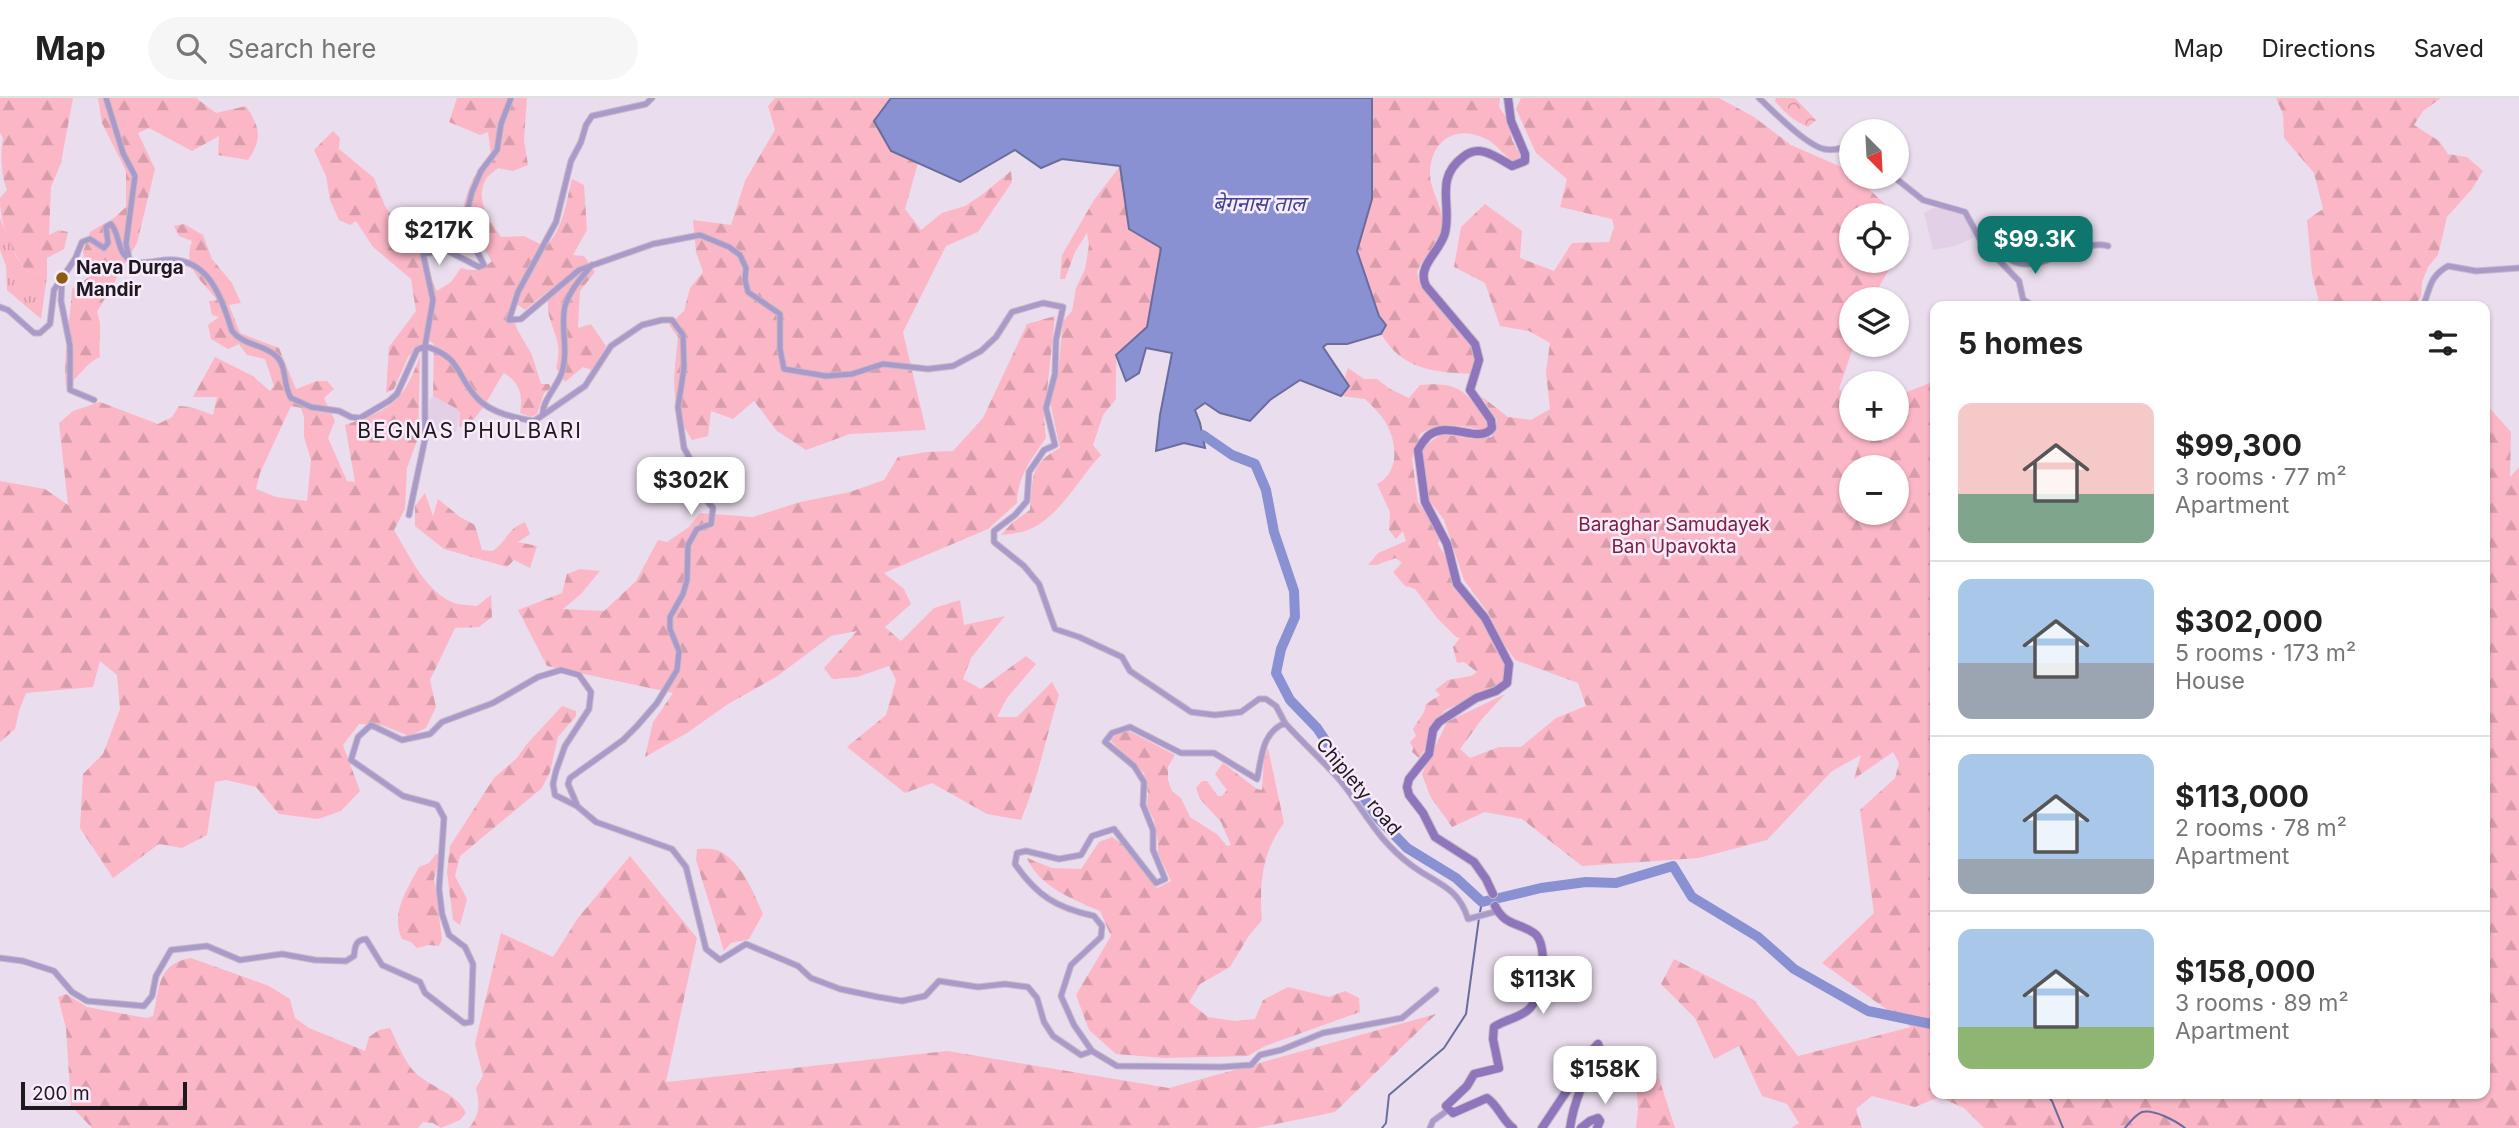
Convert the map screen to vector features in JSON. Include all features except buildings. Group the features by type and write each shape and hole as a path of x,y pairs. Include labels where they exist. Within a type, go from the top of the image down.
{"main road":[{"path":"1493,894 1474,862 1464,853 1435,838 1407,787 1409,779 1429,754 1433,730 1439,722 1476,698 1496,691 1507,683 1510,674 1508,664 1485,618 1457,584 1447,544 1422,494 1418,450 1428,436 1447,428 1479,435 1488,433 1492,428 1491,420 1470,390 1479,360 1475,344 1426,286 1423,271 1444,235 1447,178 1455,163 1470,152 1481,150 1512,166 1525,162 1525,154 1511,121 1508,98"},
{"path":"1497,908 1504,919 1534,933 1543,944 1542,971 1535,1001 1525,1012 1494,1027 1493,1039 1499,1068 1474,1074 1447,1105 1448,1110 1457,1112 1487,1098 1513,1128"},
{"path":"1542,1128 1582,1068 1587,1056 1598,1044 1600,1050 1583,1085 1570,1128"},
{"path":"1581,1128 1598,1118 1600,1121 1597,1128"}],"street":[{"path":"106,98 123,153 135,176 125,244 128,258"},
{"path":"409,515 425,439 425,346 433,300 423,254 446,250 479,267 484,265 467,234 466,216 481,171 497,150 501,124 510,98"},
{"path":"593,265 579,270 521,319 509,320 518,292 556,222 571,161 586,125 592,116 646,104 652,98"},
{"path":"1759,98 1787,124 1824,149 1839,148"},
{"path":"1909,189 1923,200 1965,212 1982,243 2019,281 2026,301"},
{"path":"0,307 8,310 29,330 40,333 50,324 52,296 57,285 85,240 90,239 102,248 107,246 108,225 115,229 120,250 135,262 171,259 188,262 201,270 219,291 232,331 243,341 276,356 282,364 289,396 311,407 339,411 355,418 369,414 397,394 417,350 425,346"},
{"path":"1979,234 2021,264 2036,263 2090,246 2108,246"},
{"name":"Chiplety road","path":"593,265 653,243 700,235 729,247 740,255 746,268 748,292 780,314 780,349 785,369 826,376 852,374 883,364 928,369 953,366 981,351 996,337 1012,312 1043,303 1063,307 1056,340 1055,374 1046,408 1055,445 1044,450 1029,472 1027,501 1016,515 994,531 994,542 1024,566 1038,584 1055,629 1122,657 1130,671 1191,712 1215,715 1241,712 1259,699 1266,699 1276,706 1285,723 1338,778 1374,830 1398,856 1432,877 1463,903 1468,919 1497,908"},
{"path":"543,415 542,406 559,382 565,364 565,309 572,289 593,265"},
{"path":"2425,301 2431,280 2448,265 2476,271 2519,268"},
{"path":"62,279 61,300 70,346 71,390 94,400"},
{"path":"425,346 451,359 470,390 485,405 531,421 586,386 611,346 642,325 672,320 684,335 684,368 678,407 680,429 684,448 707,502 713,508 711,524 697,529 688,545 687,580 683,594 670,617 670,629 679,651 677,670 657,703 637,726 623,740 570,778 568,784 577,806"},
{"path":"0,958 23,961 54,971 72,992 87,1001 144,1006 152,996 156,976 171,950 207,946 236,960 282,954 315,960 346,961 354,956 356,944 366,939 382,965 420,982 425,993 444,1008 464,1023 471,1022 473,964 464,947 449,935 439,889 444,818 437,805 403,796 351,760 358,737 370,725 402,740 430,734 442,722 493,703 538,677 561,670 579,676 591,692 589,709 565,746 554,784 555,795 577,806 596,822 672,849 686,867 706,948 720,960 746,944 798,966 811,978 840,989 902,1001 925,996 939,981 978,987 1005,984 1028,987 1037,998 1044,1022 1052,1036 1081,1055 1092,1052"},
{"path":"1285,723 1276,727 1268,737 1260,754 1257,779 1214,752 1181,753 1130,727 1112,733 1105,742 1134,766 1144,782 1143,805 1153,830 1153,850 1165,878 1156,883 1114,829 1093,836 1081,855 1059,859 1026,851 1017,853 1015,864 1041,894 1072,911 1094,916 1102,926 1101,937 1071,965 1061,996 1074,1025 1092,1052 1117,1066 1251,1065 1260,1055 1281,1050 1323,1033 1402,1018 1436,990"},
{"path":"1493,894 1497,908"},
{"path":"1430,1128 1433,1121 1448,1110"}],"shaded area":[{"path":"1933,208 1948,208 1961,214 1975,232 1975,237 1955,246 1933,250 1924,213"},
{"path":"433,396 455,408 460,414 456,432 446,433 435,429 428,422 430,400"}],"green space":[{"path":"0,98 73,98 61,163 51,187 49,235 59,230 68,232 64,249 47,258 47,276 26,271 4,227 0,198 7,190 3,178"},
{"path":"98,98 196,98 216,113 246,106 257,127 258,139 248,160 218,155 219,136 192,151 149,128 138,133 155,169 137,243 97,312 100,323 100,357 66,387 66,350 72,289 89,277 83,252 90,232 114,218 126,207 126,171 102,123"},
{"path":"457,98 527,98 524,140 528,165 513,171 498,168 487,178 483,187 485,210 501,237 524,236 540,244 537,256 557,230 572,179 584,185 587,230 573,255 584,256 595,272 580,291 578,328 591,324 606,346 592,370 583,367 565,382 556,368 558,348 549,316 548,291 525,310 517,304 512,314 517,329 532,355 541,384 549,384 551,388 544,393 537,414 531,417 520,413 519,390 514,381 504,373 479,413 466,425 459,427 460,413 433,396 434,344 427,339 408,357 394,389 386,393 389,347 416,311 411,279 373,247 356,221 350,225 339,220 330,200 326,176 314,150 333,131 340,138 339,149 374,178 385,206 418,252 437,291 451,282 461,268 478,269 492,261 483,247 460,227 470,188 484,161 491,154 488,132 480,135 449,122"},
{"path":"775,98 891,98 875,121 891,151 918,163 905,209 921,230 942,213 965,206 1011,171 1012,182 978,232 946,246 903,332 926,430 850,434 806,450 777,431 754,401 733,419 711,411 708,436 692,440 684,427 674,390 678,337 669,325 684,311 690,288 703,272 696,252 693,220 731,225 745,181 775,130 768,106"},
{"path":"1372,98 1500,98 1499,107 1508,120 1512,140 1523,160 1511,160 1489,141 1465,133 1448,138 1435,151 1432,161 1430,179 1441,212 1442,225 1438,238 1417,272 1419,282 1472,343 1476,362 1471,374 1420,367 1399,355 1381,334 1386,325 1379,316 1357,251 1372,199"},
{"name":"Baraghar Samudayek Ban Upavokta","path":"1521,98 1719,98 1754,117 1791,145 1839,166 1839,189 1869,189 1884,203 1839,203 1839,273 1887,273 1879,287 1839,287 1839,357 1850,357 1845,371 1839,371 1839,441 1909,441 1909,391 1930,383 1930,1099 1934,1099 1915,1107 1872,1096 1856,1109 1862,1128 1791,1128 1799,1123 1787,1104 1762,1096 1739,1046 1714,1059 1695,1018 1661,984 1674,959 1754,1000 1798,1056 1911,1027 1822,963 1874,913 1860,810 1895,778 1899,763 1893,752 1854,779 1861,755 1832,771 1767,840 1699,858 1582,866 1522,819 1485,812 1452,827 1430,796 1422,774 1447,722 1505,694 1460,749 1470,758 1499,747 1521,747 1556,718 1586,706 1578,683 1515,660 1489,614 1464,580 1444,520 1429,500 1420,471 1423,447 1442,434 1472,439 1492,437 1497,420 1481,396 1508,417 1531,420 1550,409 1546,372 1550,343 1529,331 1500,326 1485,283 1454,267 1461,227 1485,204 1522,231 1520,258 1554,271 1572,243 1609,242 1614,227 1612,219 1560,207 1567,179 1536,153 1516,109"},
{"path":"1776,98 1795,98 1816,120 1808,127 1790,116 1778,105"},
{"path":"2276,98 2441,98 2423,111 2414,125 2439,141 2448,154 2467,157 2483,171 2472,189 2447,217 2438,255 2428,267 2422,282 2421,297 2417,301 2319,301 2312,274 2307,220 2323,209 2314,173 2284,138 2283,114"},
{"path":"1120,166 1129,229 1161,248 1147,328 1116,355 1116,399 1103,415 1093,445 1101,455 1050,516 1028,530 1001,535 1030,510 1034,473 1043,460 1060,448 1050,402 1058,373 1063,321 1072,311 1076,288 1085,269 1089,245 1087,233 1075,252 1065,279 1060,279 1062,255 1094,200"},
{"path":"0,218 16,256 26,271 47,276 41,319 7,290 6,266 0,250"},
{"path":"184,224 203,235 212,259 232,283 241,303 229,305 240,333 279,348 296,389 317,381 327,381 334,389 324,398 335,421 328,438 347,481 355,482 345,425 384,409 401,395 420,356 418,438 407,468 405,509 394,530 419,571 435,590 454,603 477,606 491,595 492,617 479,627 455,628 430,680 436,707 426,728 409,736 382,725 359,724 343,745 360,791 341,811 318,819 279,814 256,787 226,780 215,782 207,835 182,848 159,844 113,878 80,828 83,774 103,754 120,709 117,675 100,661 93,687 26,693 15,729 0,742 0,481 45,489 68,505 59,423 73,411 100,402 158,424 172,417 179,406 191,407 213,415 217,397 193,397 215,357 253,376 270,391 274,386 265,359 247,355 239,344 228,349 211,339 208,325 219,317 212,315 209,301 217,300 192,266 192,241 179,236 174,226","holes":["291,406 301,408 304,437 311,460 307,501 276,497 256,489 260,473"]},
{"path":"1055,316 1044,419 1046,438 1022,476 1017,503 988,529 884,573 904,589 911,604 885,627 901,641 934,608 960,600 964,625 1005,616 971,658 963,679 981,689 1026,656 1036,664 1007,698 997,717 1017,717 1052,682 1059,695 1021,820 987,814 932,783 905,793 847,747 886,715 896,680 889,666 857,677 832,679 824,668 857,631 831,636 776,677 645,757 653,722 673,693 547,666 518,610 562,593 567,574 580,569 600,571 581,594 563,609 604,611 636,581 658,540 667,542 689,527 700,513 753,517 800,502 850,492 884,480 898,457 953,451 983,418 1027,324"},
{"path":"1348,368 1364,379 1377,379 1409,398 1420,385 1453,387 1474,403 1488,422 1485,431 1452,425 1428,430 1420,434 1412,459 1418,502 1441,535 1438,544 1448,561 1453,588 1484,621 1495,647 1503,657 1508,679 1500,686 1445,710 1428,730 1425,749 1419,758 1412,752 1410,742 1416,736 1413,729 1426,704 1440,695 1435,690 1448,680 1471,676 1477,672 1464,662 1457,663 1453,647 1460,638 1437,618 1415,589 1405,586 1393,572 1402,563 1396,558 1368,565 1378,553 1406,541 1403,531 1396,539 1389,530 1390,512 1377,484 1385,479 1393,463 1392,436 1382,417 1365,399 1341,396 1349,386 1345,377"},
{"name":"Baraghar Samudayek Ban Upavokta","path":"2490,409 2511,432 2510,477 2519,467 2519,1128 1984,1128 1964,1108 1944,1099 2490,1099"},
{"path":"425,493 433,516 438,499 475,525 482,550 493,551 514,528 525,522 530,534 518,542 537,546 530,568 514,560 507,567 444,549 415,526 415,506"},
{"path":"562,706 576,711 576,716 558,737 550,772 542,788 460,856 455,876 467,899 460,925 453,920 447,872 450,846 494,778 517,758"},
{"path":"1129,731 1175,755 1168,767 1168,780 1172,791 1181,798 1190,817 1218,835 1227,846 1231,845 1221,822 1200,799 1196,788 1202,781 1207,781 1218,796 1222,796 1227,790 1215,774 1223,763 1262,790 1264,759 1268,748 1284,823 1271,845 1264,869 1262,920 1230,967 1200,984 1189,1002 1208,1017 1235,1021 1255,1019 1263,1000 1288,987 1329,997 1345,991 1359,998 1360,1012 1265,1046 1248,1056 1164,1058 1116,1054 1089,1030 1076,995 1111,936 1100,911 1068,897 1048,884 1039,877 1027,858 1052,868 1081,869 1099,842 1112,837 1122,844 1157,888 1171,881 1158,853 1154,820 1147,806 1148,793 1144,773 1110,740 1120,732"},
{"path":"697,849 719,851 734,862 746,878 763,914 749,939 731,943 724,951 696,860"},
{"path":"436,854 440,854 434,879 442,939 439,946 417,948 402,939 399,911 419,867 429,863"},
{"path":"630,856 697,938 666,1082 947,1051 1169,1088 1436,1014 1335,1112 1256,1128 469,1128 477,1114 476,1088 483,1076 475,1044 501,933 553,957 578,918"},
{"path":"191,958 269,986 290,999 295,1018 309,1028 365,1051 369,1037 379,1030 390,1028 411,1068 455,1099 466,1113 460,1120 441,1128 433,1123 423,1122 418,1128 92,1128 71,1106 66,1028 58,997 66,994 87,1007 146,1018 153,1016 159,986 166,971 180,961"},
{"path":"1657,1072 1675,1128 1636,1128 1636,1080"}],"water":[{"name":"बेगनास ताल","path":"891,98 1372,98 1372,199 1357,251 1379,316 1386,325 1381,334 1347,344 1327,344 1323,347 1349,386 1341,396 1300,380 1270,400 1250,421 1220,413 1205,403 1195,410 1205,448 1184,443 1156,451 1172,353 1146,348 1139,373 1126,381 1116,355 1147,327 1161,248 1129,229 1120,166 1062,159 1041,168 1015,150 960,182 891,151 874,121"}],"waterway":[{"path":"1203,435 1232,455 1255,464 1266,490 1274,532 1294,591 1295,617 1281,649 1276,673 1290,700 1317,728 1377,817 1407,848 1456,878 1482,902 1541,888 1586,882 1616,883 1673,866 1692,897 1758,937 1794,969 1868,1011 1930,1024"},
{"path":"1480,912 1482,902"},
{"path":"1382,1128 1386,1123 1389,1095 1444,1048 1466,1014 1479,918"},
{"path":"2050,1099 2063,1128"},
{"path":"2125,1128 2142,1112 2165,1116 2185,1128"}],"place":[{"name":"Nava Durga Mandir","path":"62,278"}],"district":[{"name":"BEGNAS PHULBARI","path":"470,431"}]}
